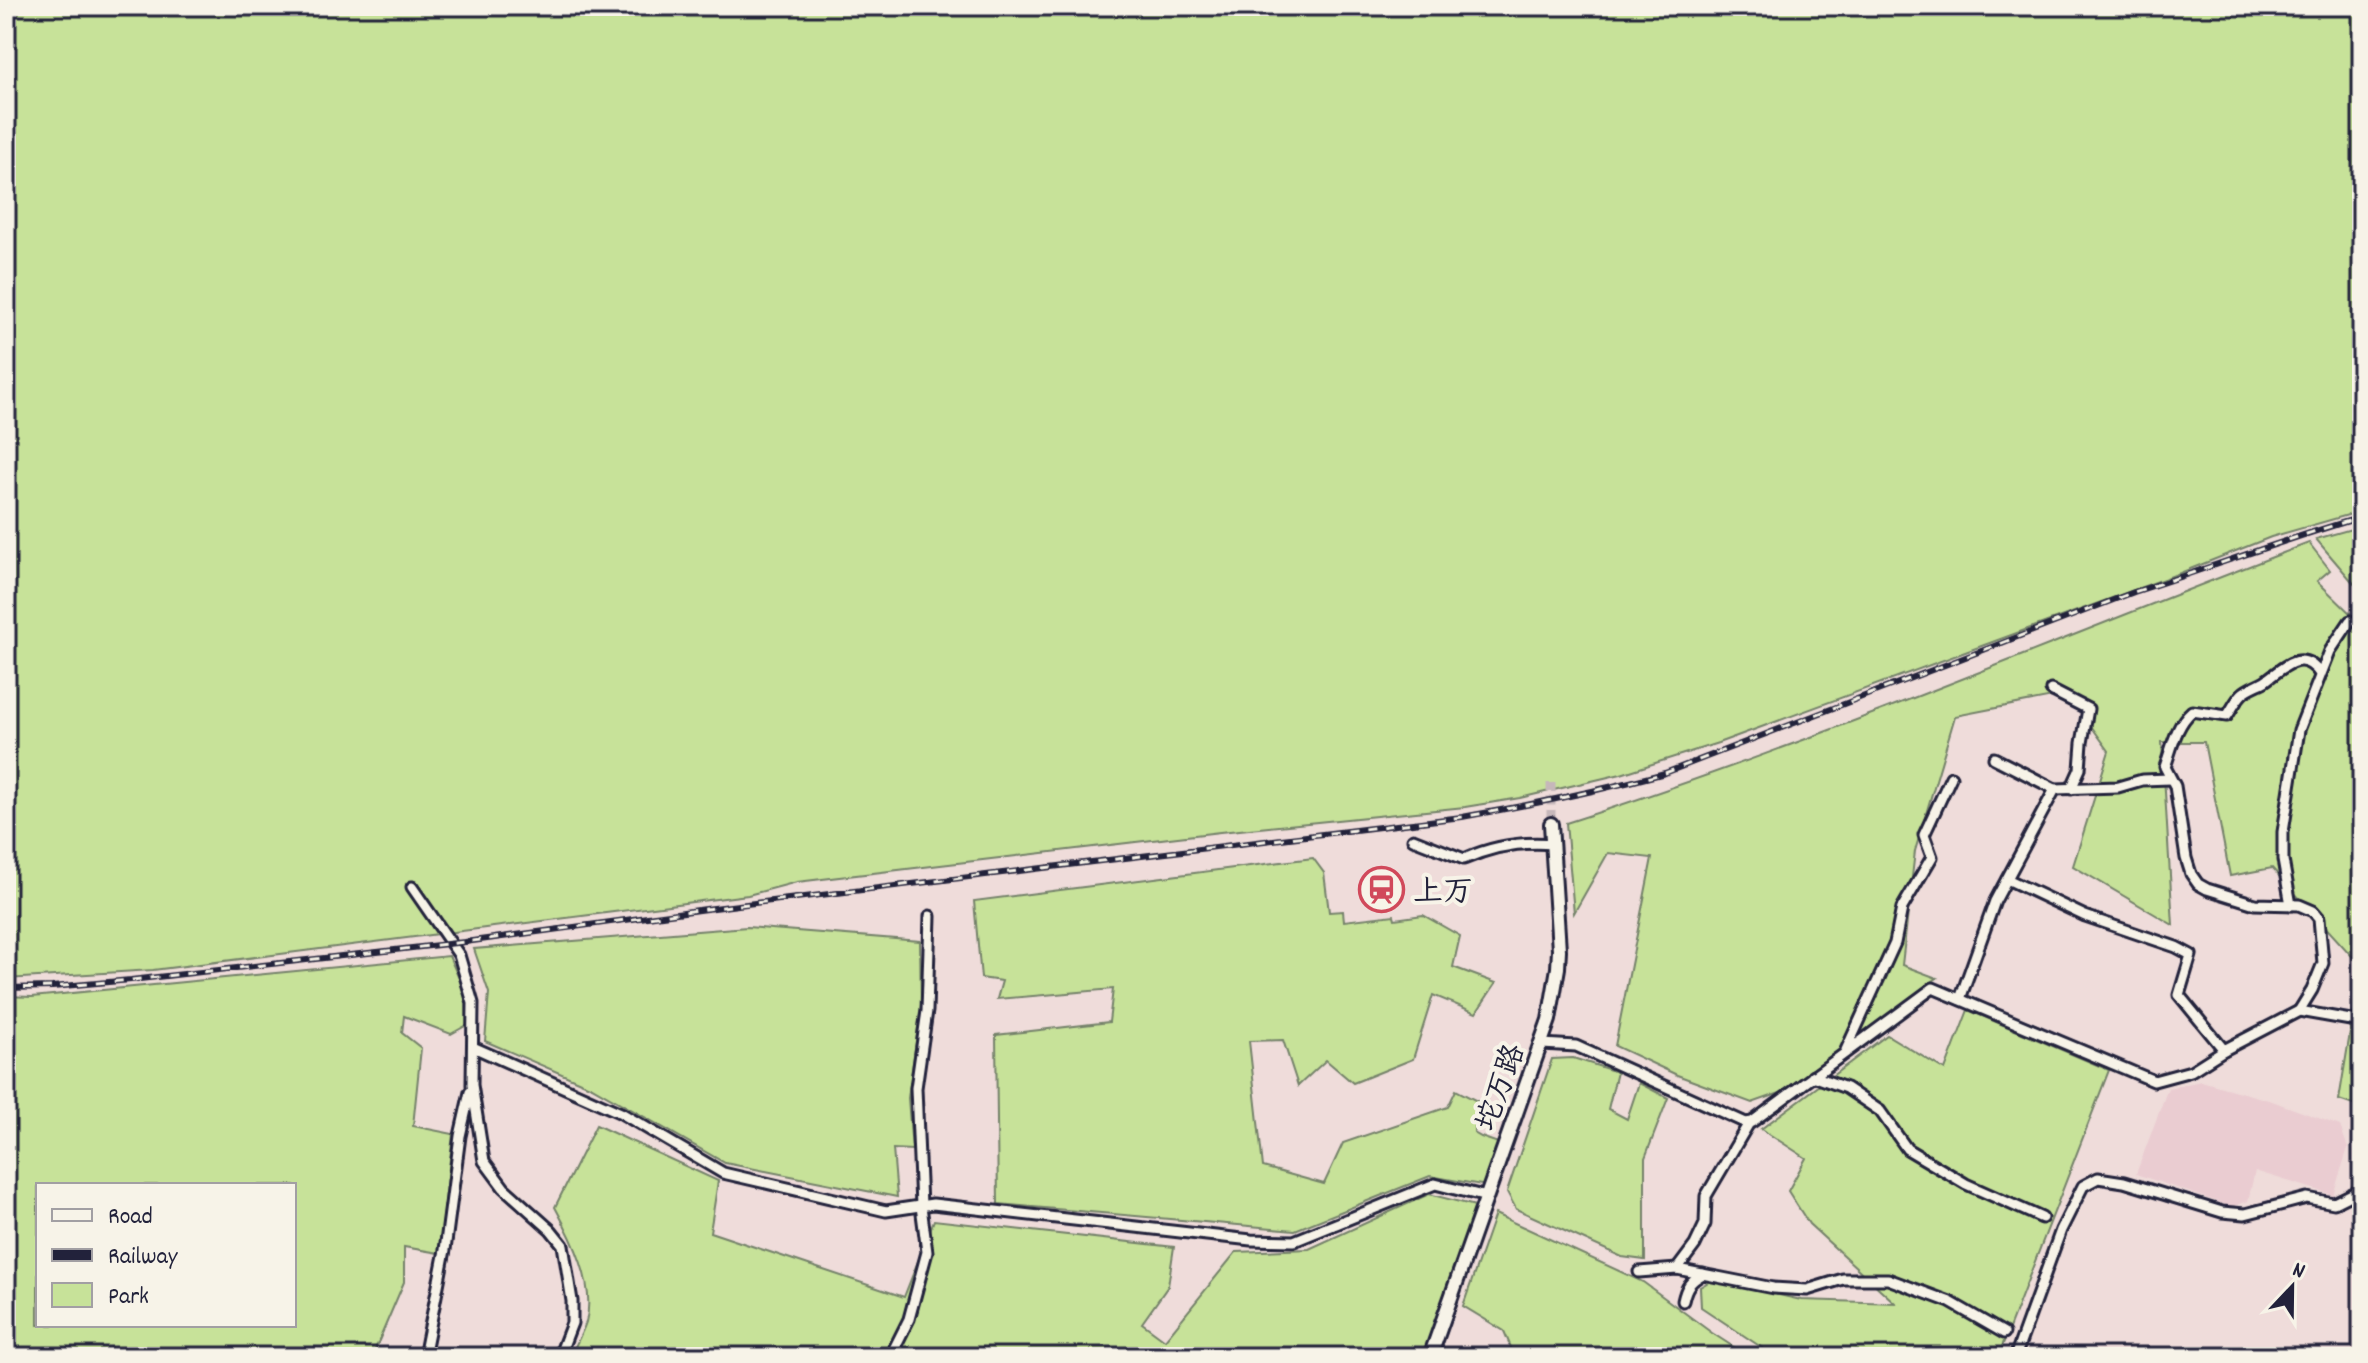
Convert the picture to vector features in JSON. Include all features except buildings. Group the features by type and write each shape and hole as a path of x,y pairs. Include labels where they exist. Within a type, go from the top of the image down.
{"main road":[{"name":"坨万路","path":"1430,1357 1549,1020 1558,968 1551,824"}],"street":[{"path":"2291,905 2283,860 2283,832 2299,730 2330,651 2350,621"},
{"path":"1677,1269 1695,1245 1705,1224 1706,1196 1749,1123 1933,988 2154,1081 2191,1071 2299,1011 2323,963 2319,918 2313,911 2299,905 2255,904 2198,884 2186,858 2175,786 2165,767 2175,736 2185,717 2192,711 2227,716 2242,694 2265,681 2283,665 2296,661 2314,666 2320,674"},
{"path":"2051,690 2088,709 2080,769 2071,789"},
{"path":"1994,758 2055,789 2118,787 2142,780 2170,779"},
{"path":"1844,1053 1895,943 1902,908 1932,857 1924,835 1951,777"},
{"path":"1960,999 1995,901 2055,789"},
{"path":"1413,839 1464,859 1486,849 1511,844 1553,844"},
{"path":"2007,879 2085,916 2191,955 2179,995 2224,1050"},
{"path":"412,887 459,955 473,1003 472,1085 484,1161 504,1188 551,1230 563,1245 572,1301 572,1323 559,1357"},
{"path":"890,1357 909,1319 927,1252 921,1206 916,1088 927,1011 930,916"},
{"path":"2299,1011 2362,1022"},
{"path":"1542,1044 1576,1046 1749,1123"},
{"path":"473,1047 621,1113 723,1173 886,1211 933,1204 1251,1240 1294,1241 1435,1184 1487,1197"},
{"path":"1813,1076 1846,1088 1880,1111 1907,1149 1966,1184 2042,1218"},
{"path":"424,1357 445,1250 460,1136 472,1085"},
{"path":"2015,1357 2061,1230 2083,1186 2098,1178 2124,1182 2222,1212 2245,1214 2307,1198 2334,1203 2362,1189"},
{"path":"1639,1272 1677,1269 1773,1288 1807,1290 1843,1279 1888,1279 1950,1302 2004,1333"},
{"path":"1683,1301 1686,1287 1703,1274"}],"shaded area":[{"path":"2201,1081 2272,1101 2340,1126 2348,1148 2333,1195 2255,1171 2248,1201 2232,1207 2136,1174 2168,1088"}],"green space":[{"path":"6,6 2362,6 2362,511 2271,537 1718,743 1621,774 1520,798 1465,807 1220,832 797,882 748,895 153,970 6,979"},
{"path":"2362,526 2362,593 2316,539"},
{"path":"2309,543 2330,570 2317,581 2358,621 2362,618 2362,1108 2339,1100 2361,966 2272,868 2230,876 2204,742 2162,742 2173,925 2073,866 2109,751 2068,694 1955,716 1915,851 1902,965 1937,978 1783,1092 1752,1103 1677,1075 1615,1046 1652,858 1608,853 1574,913 1566,823 1847,724"},
{"path":"1313,858 1324,873 1329,912 1343,911 1344,921 1423,915 1460,936 1453,967 1496,983 1476,1013 1433,995 1413,1059 1353,1083 1326,1060 1298,1086 1283,1040 1249,1041 1263,1167 1324,1184 1343,1143 1448,1107 1456,1090 1481,1103 1474,1133 1504,1145 1487,1186 1430,1176 1295,1230 998,1204 996,1035 1109,1022 1113,989 997,999 1002,981 981,978 974,901"},
{"path":"747,927 920,941 921,1005 908,1098 912,1150 893,1149 897,1197 725,1163 592,1087 485,1041 489,993 474,949"},
{"path":"449,956 466,994 467,1025 451,1034 404,1016 402,1033 421,1048 413,1126 453,1134 439,1253 404,1247 404,1282 372,1357 6,1357 6,996 32,997"},
{"path":"1968,1010 2109,1070 1998,1357 1776,1357 1701,1307 1700,1287 1712,1280 1801,1300 1895,1303 1809,1224 1788,1191 1806,1158 1761,1129 1887,1035 1945,1070"},
{"path":"1573,1058 1617,1072 1608,1109 1627,1119 1639,1083 1668,1098 1645,1158 1645,1260 1622,1257 1516,1209 1507,1192 1552,1059"},
{"path":"596,1125 718,1181 710,1232 904,1297 934,1220 1174,1247 1168,1286 1142,1323 1165,1340 1236,1252 1309,1249 1429,1194 1479,1207 1425,1357 570,1357 586,1322 588,1293 581,1262 555,1207"},
{"path":"1495,1214 1643,1282 1749,1357 1515,1357 1504,1331 1463,1306"}],"tunnel":[{"path":"1551,783 1551,824"}],"railway":[{"path":"6,988 131,980 465,942 706,909 1462,817 1539,803 1665,773 2134,592 2362,517"}],"place":[{"name":"上万","path":"1382,890"}]}
